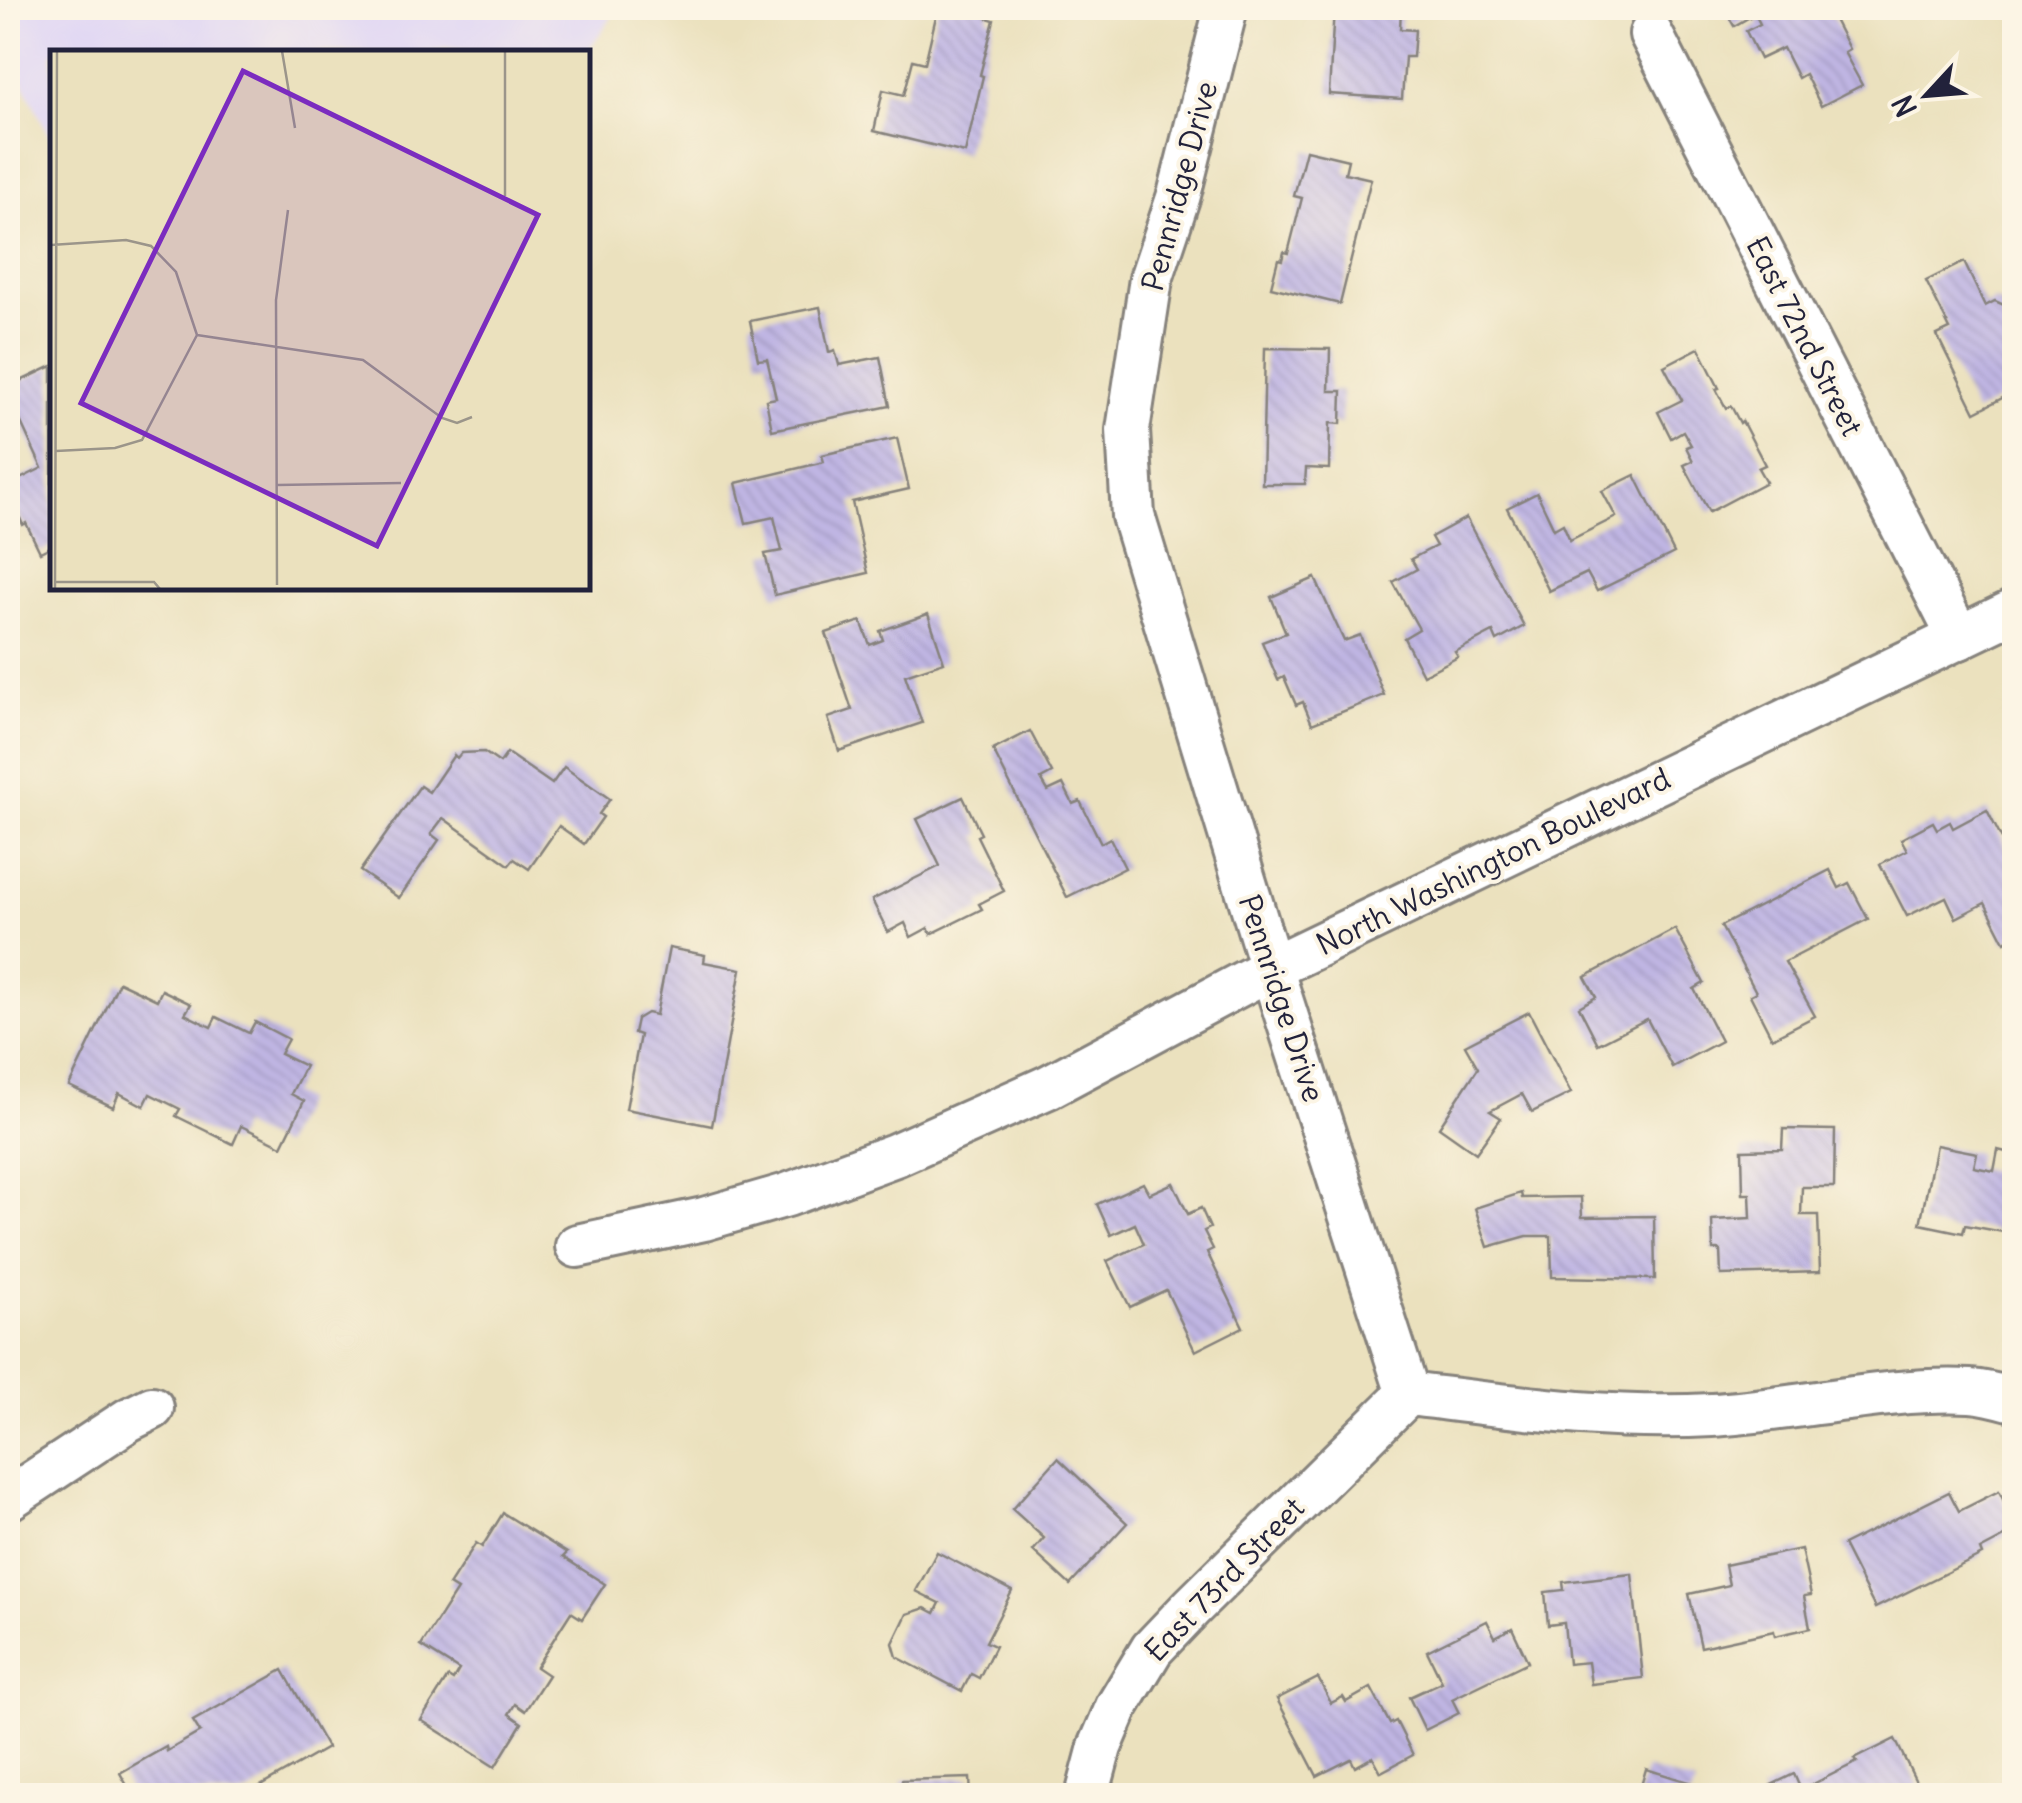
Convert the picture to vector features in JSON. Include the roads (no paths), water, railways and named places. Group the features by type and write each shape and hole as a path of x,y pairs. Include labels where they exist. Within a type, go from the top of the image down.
{"street":[{"name":"Pennridge Drive","path":"1226,8 1179,195 1150,280 1128,430 1133,516 1271,968 1408,1394"},
{"name":"East 72nd Street","path":"1651,34 1959,638"},
{"name":"North Washington Boulevard","path":"577,1246 704,1219 770,1200 895,1154 1048,1087 1271,968 2014,611"},
{"path":"1408,1394 1582,1414 1675,1416 1920,1392 1972,1391 2014,1400"},
{"name":"East 73rd Street","path":"1087,1796 1100,1747 1152,1649 1408,1394"},
{"path":"8,1499 152,1408"}]}
